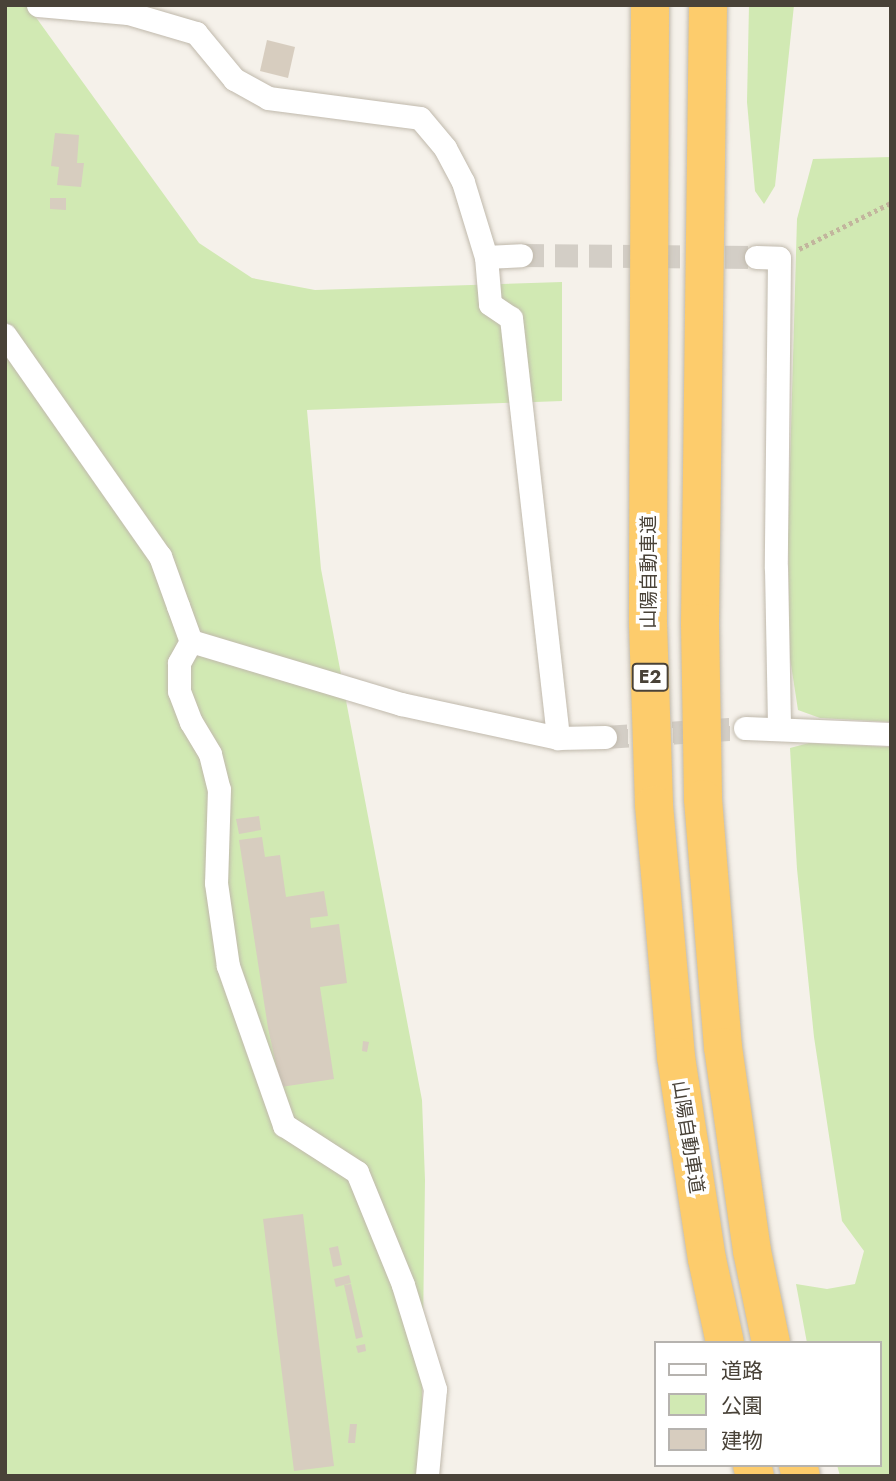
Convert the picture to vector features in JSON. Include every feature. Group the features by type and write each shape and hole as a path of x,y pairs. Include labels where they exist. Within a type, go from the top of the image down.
{"highway":[{"name":"山陽自動車道","path":"650,5 648,623 654,805 676,1057 707,1259 725,1341"},
{"path":"708,5 701,623 703,799 723,1047 752,1251 771,1341"}],"street":[{"path":"38,5 128,13 197,33 234,79 268,98 420,118 445,148 463,183 486,257 490,303 511,318 558,738"},
{"path":"486,257 521,254"},
{"path":"756,257 779,258 776,568 779,729"},
{"path":"5,335 160,556 191,641 179,663 179,691 191,722 211,754 219,789 216,883 228,966 284,1125 357,1172 403,1285 435,1389 427,1476"},
{"path":"191,641 401,704 558,738 605,737"},
{"path":"745,728 891,734"}],"path":[{"path":"779,258 891,203"}],"green space":[{"path":"5,5 27,5 199,243 252,278 315,290 562,282 562,401 307,410 321,569 422,1100 425,1180 421,1476 5,1476"},
{"path":"749,5 794,5 775,186 764,204 755,191 747,102"},
{"path":"891,157 891,722 820,718 798,710 790,658 788,535 797,219 813,159"},
{"path":"809,743 891,747 891,1476 840,1476 838,1467 882,1467 882,1341 807,1341 796,1284 827,1289 855,1284 864,1251 842,1221 814,1037 797,869 790,748"}],"building":[{"path":"267,40 295,47 288,78 260,71"},
{"path":"55,133 79,135 77,163 84,163 81,187 57,185 59,167 51,166"},
{"path":"50,198 66,198 66,210 50,209"},
{"path":"259,816 261,830 239,834 236,819"},
{"path":"262,837 265,857 280,855 286,897 324,891 328,916 310,918 311,928 339,924 347,983 320,987 334,1079 281,1087 268,1028 239,840"},
{"path":"363,1041 369,1042 367,1052 362,1051"},
{"path":"303,1214 334,1466 294,1471 263,1219"},
{"path":"338,1246 342,1265 333,1267 329,1248"},
{"path":"349,1275 351,1283 336,1287 334,1279"},
{"path":"351,1284 363,1337 356,1339 344,1285"},
{"path":"365,1344 366,1351 358,1353 356,1346"},
{"path":"350,1424 357,1424 355,1443 348,1443"}],"tunnel":[{"path":"521,255 756,257"},
{"path":"605,737 745,728"}]}
